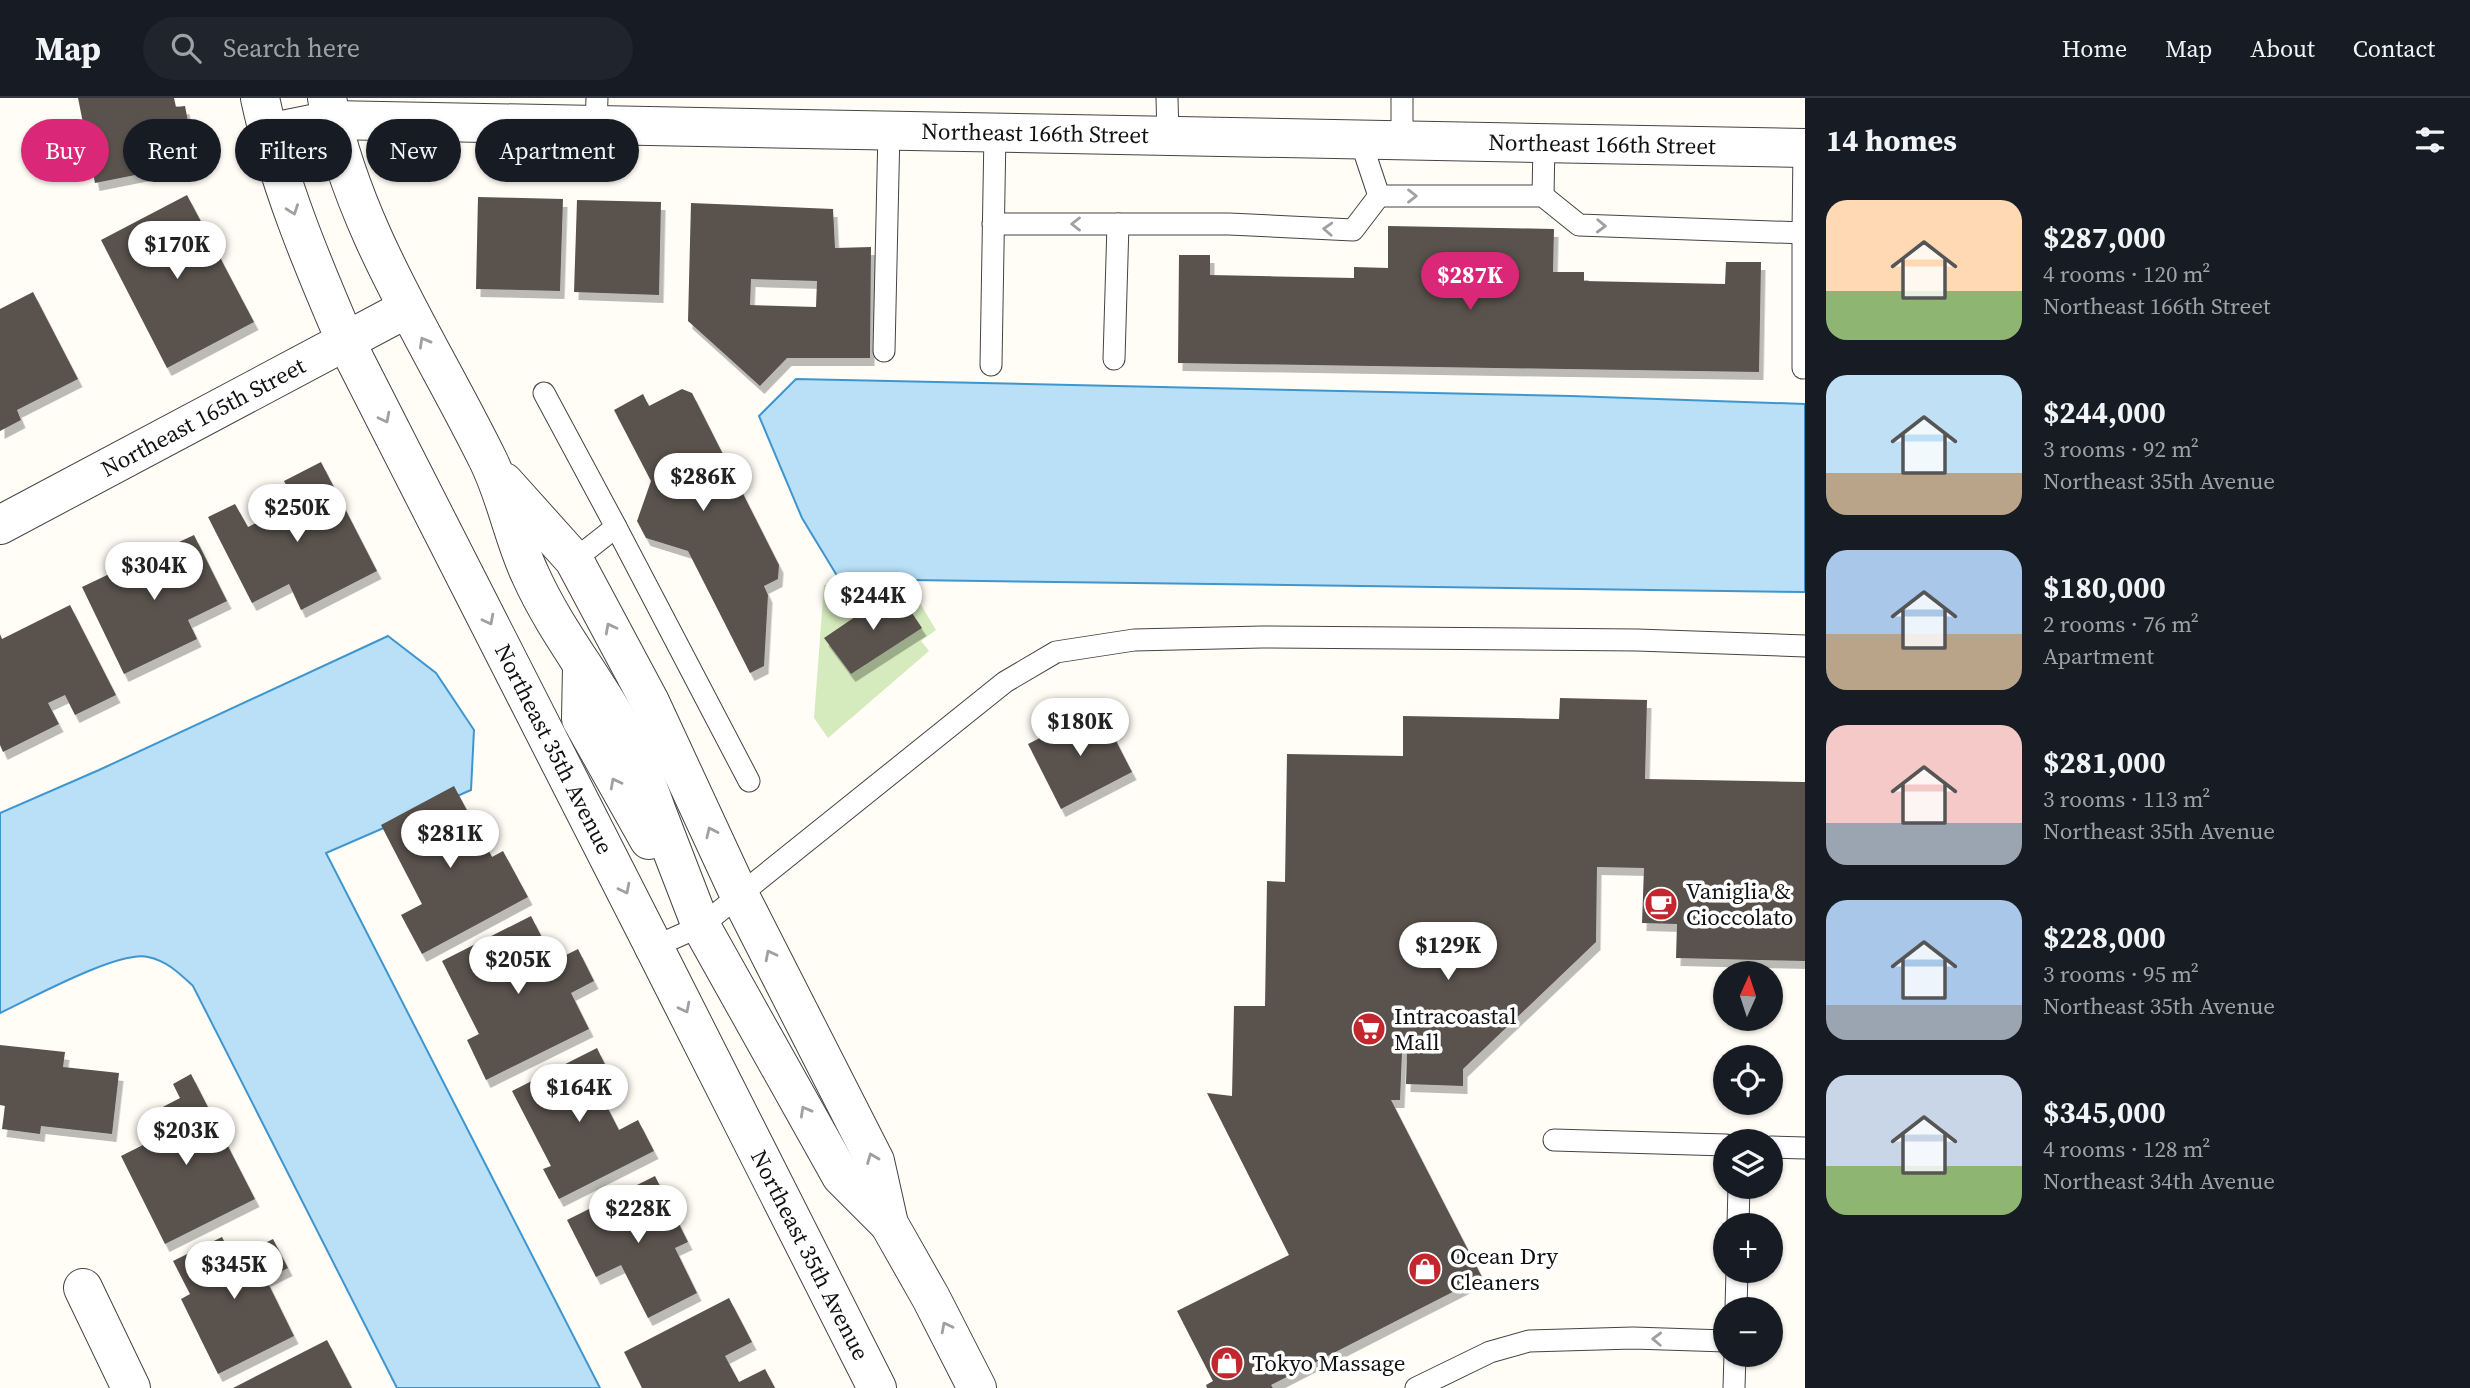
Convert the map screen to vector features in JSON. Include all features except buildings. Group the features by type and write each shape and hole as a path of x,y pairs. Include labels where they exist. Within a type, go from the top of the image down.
{"street":[{"name":"Northeast 166th Street","path":"263,115 329,109 597,111 888,130 1805,148"},
{"name":"Northeast 35th Avenue","path":"329,109 365,218 407,309 492,467 529,574 582,666 581,719 622,796 701,926 841,1176 889,1223 977,1388"},
{"name":"Northeast 35th Avenue","path":"263,115 314,266 346,342 877,1388"},
{"name":"Northeast 165th Street","path":"0,525 407,309"},
{"name":"Northeast 35th Avenue","path":"492,467 574,560 650,702 739,894 875,1161 889,1223"},
{"path":"83,1288 131,1388"}],"lane":[{"path":"1167,98 1168,136"},
{"path":"1402,98 1402,140"},
{"path":"884,351 888,130"},
{"path":"991,365 995,132"},
{"path":"1360,139 1379,196"},
{"path":"1543,195 1544,143"},
{"path":"1802,368 1805,148"},
{"path":"1379,196 1543,195 1579,225 1802,233"},
{"path":"993,224 1229,224 1353,230 1379,196"},
{"path":"1114,359 1118,224"},
{"path":"544,393 749,781"},
{"path":"574,560 616,527"},
{"path":"654,947 701,926 1005,682 1056,652 1134,640 1262,637 1637,640 1805,646"},
{"path":"1554,1140 1713,1145"},
{"path":"1783,1148 1805,1149"},
{"path":"1416,1388 1490,1352 1529,1342 1633,1338 1713,1341"},
{"path":"1734,1388 1735,1367"}],"green space":[{"path":"908,583 936,630 921,641 929,651 828,738 814,718 824,585"}],"water":[{"path":"796,379 1571,396 1805,404 1805,592 839,579 802,518 759,416"},
{"path":"388,636 436,673 474,730 471,790 326,853 600,1388 397,1388 193,986 167,965 148,957 117,961 74,977 0,1013 0,813"}],"place":[{"name":"Vaniglia & Cioccolato","path":"1661,904"},
{"name":"Intracoastal Mall","path":"1369,1029"},
{"name":"Ocean Dry Cleaners","path":"1425,1269"},
{"name":"Tokyo Massage","path":"1227,1363"}]}
